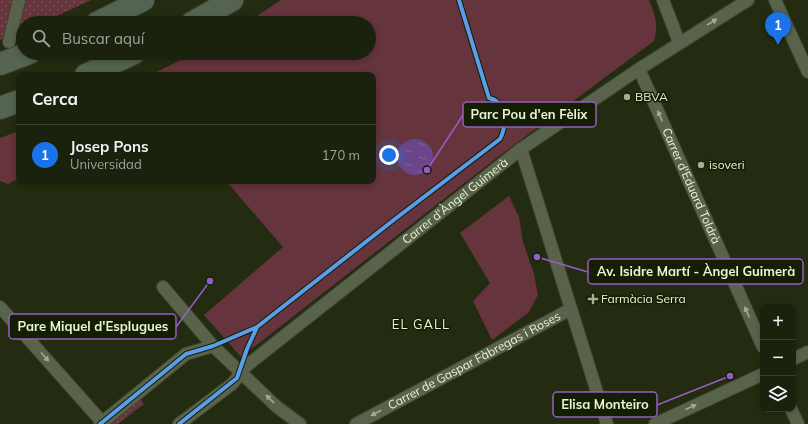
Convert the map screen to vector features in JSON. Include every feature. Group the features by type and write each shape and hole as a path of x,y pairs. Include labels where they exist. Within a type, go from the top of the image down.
{"highway":[{"path":"111,16 143,0"},
{"path":"204,16 232,0"},
{"path":"0,64 16,58"},
{"path":"93,72 119,60"},
{"path":"0,108 16,102"}],"street":[{"path":"9,42 19,0"},
{"path":"663,0 679,42"},
{"name":"Carrer d'Àngel Guimerà","path":"179,424 232,384 240,371 521,149 679,42 748,0"},
{"path":"775,0 808,72"},
{"name":"Carrer d'Eduard Toldrà","path":"639,69 760,340"},
{"path":"521,149 607,424"},
{"path":"163,287 214,346 277,407 300,424"},
{"path":"0,307 101,423 186,354 214,346"},
{"name":"Carrer de Gaspar Fàbregas i Roses","path":"356,424 571,309"},
{"path":"796,358 808,352"},
{"path":"655,424 760,375"},
{"path":"792,412 798,424"}],"shaded area":[{"path":"0,0 91,0 57,16 16,16 16,34 0,40"},
{"path":"281,0 649,0 655,15 656,30 654,41 494,160 241,357 204,315 283,247 229,184 376,184 376,72 157,72 180,60 376,60 376,16 257,16"},
{"path":"16,132 16,180 8,184 0,181 0,138"},
{"path":"509,196 519,217 523,242 534,274 538,295 529,312 492,340 473,301 490,283 460,233"},
{"path":"137,394 144,404 118,424 97,424"}],"water":[{"path":"419,139 428,144 432,150 432,164 428,170 419,175 411,175 402,170 398,164 397,153 402,144 408,140"}],"cycle path":[{"path":"100,424 186,354 213,346 257,327 500,139 504,128 504,115 499,104 495,100 489,98 459,0"},
{"path":"179,424 237,378 247,349 257,327"}],"place":[{"name":"Josep Pons","path":"778,45"},
{"name":"BBVA","path":"627,97"},
{"name":"isoveri","path":"701,165"},
{"name":"Parc Pou d'en Fèlix","path":"427,170"},
{"name":"Av. Isidre Martí - Àngel Guimerà","path":"537,257"},
{"name":"Pare Miquel d'Esplugues","path":"210,281"},
{"name":"Farmàcia Serra","path":"593,299"},
{"name":"Elisa Monteiro","path":"730,376"}],"district":[{"name":"EL GALL","path":"421,324"}]}
